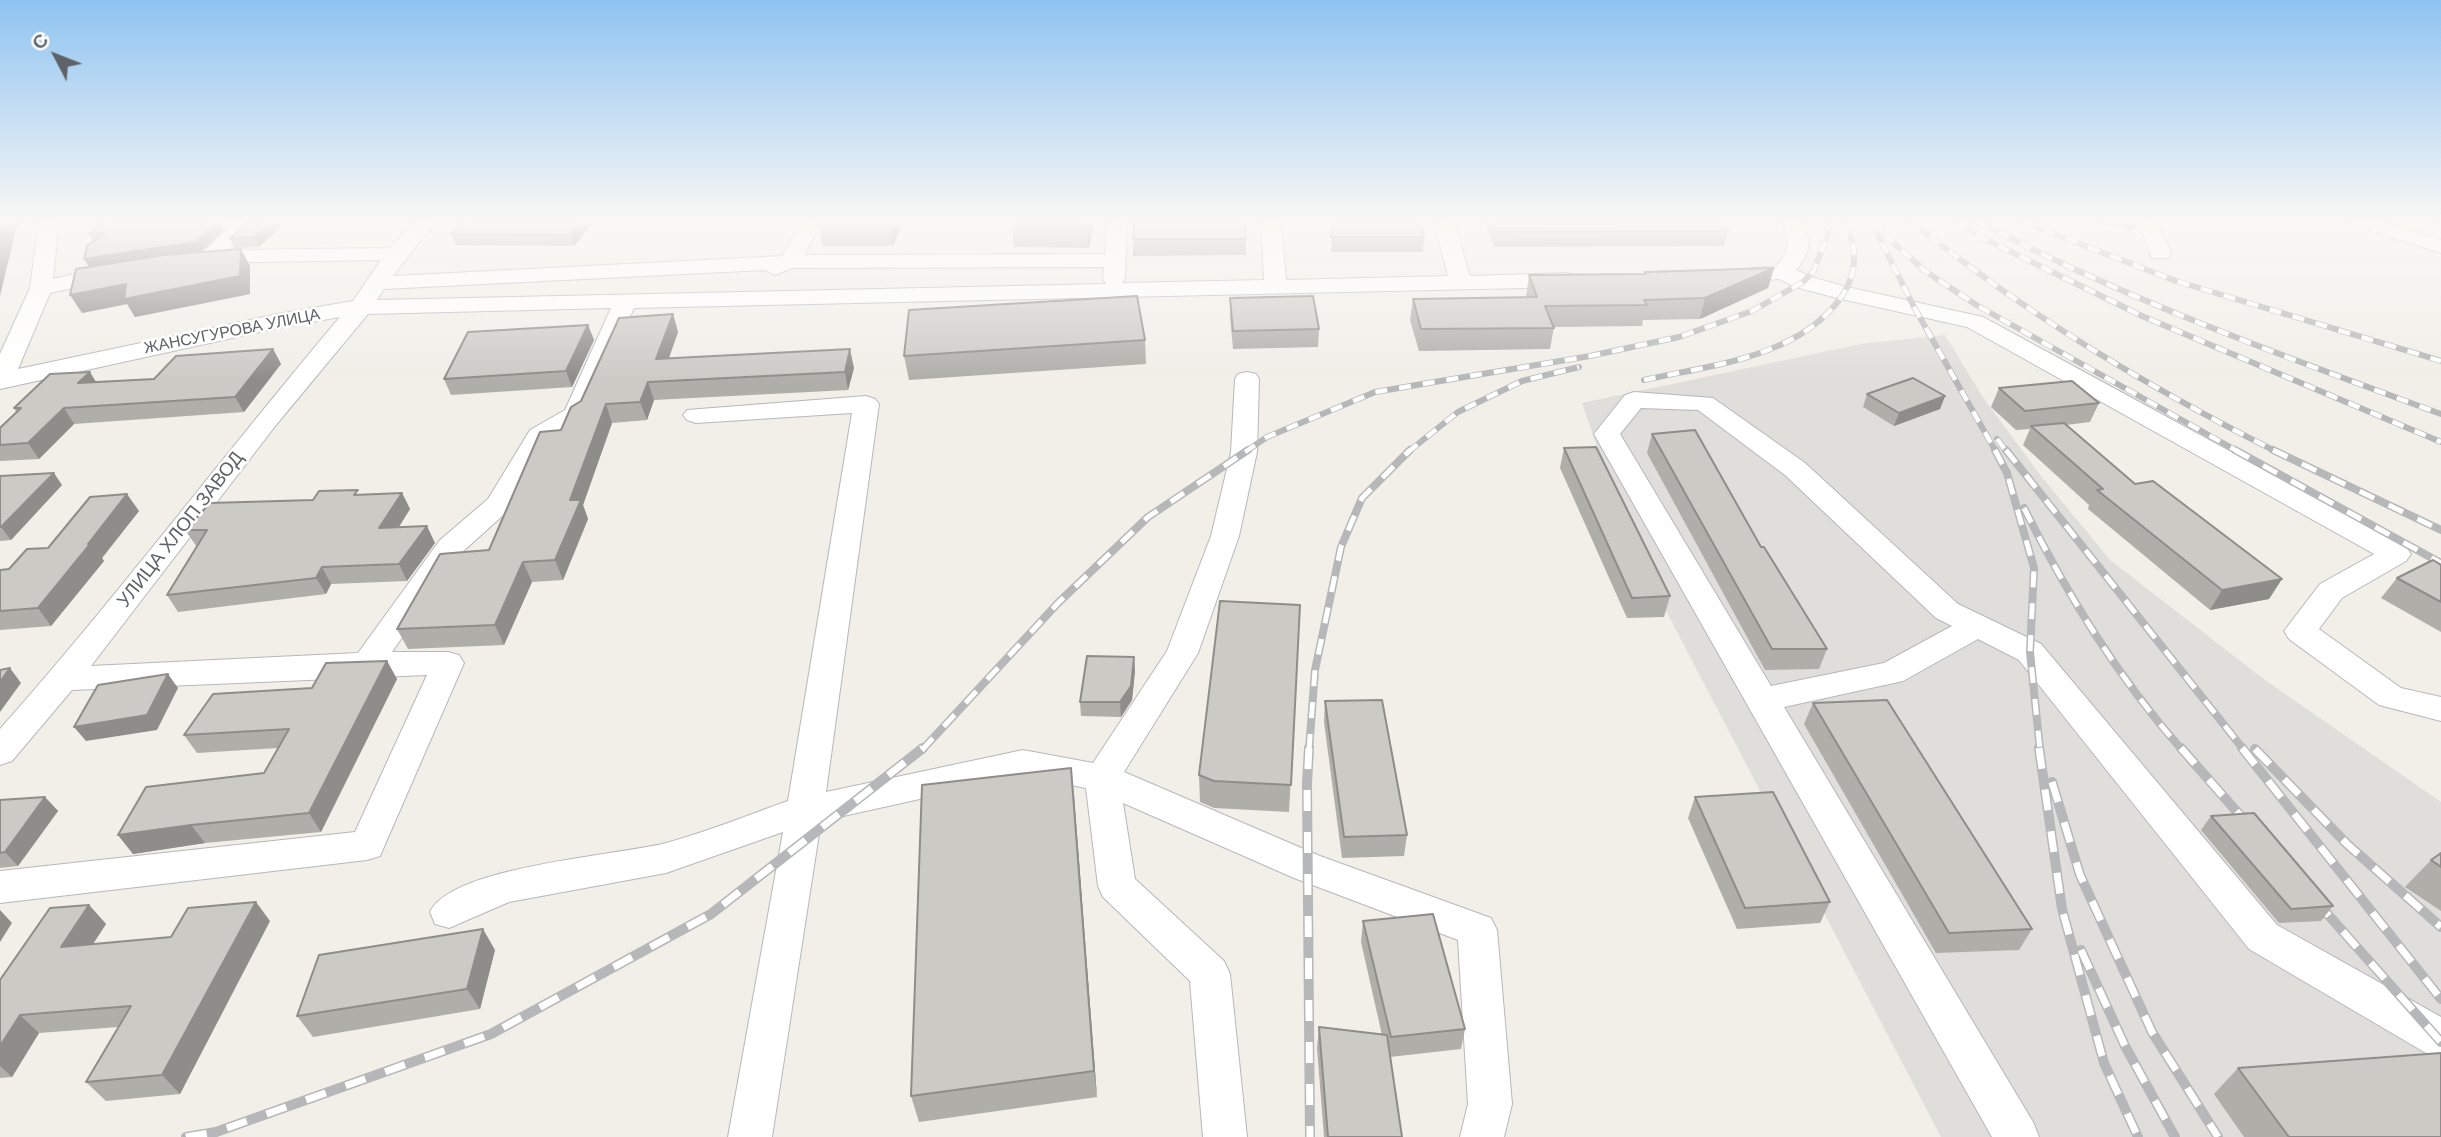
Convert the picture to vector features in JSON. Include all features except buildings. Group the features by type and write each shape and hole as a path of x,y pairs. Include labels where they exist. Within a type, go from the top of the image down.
{"street":[{"path":"1,381 41,288 43,274"},
{"path":"41,288 107,274"},
{"name":"УЛИЦА ХЛОП ЗАВОД","path":"0,752 63,679 267,420 361,307 383,274"},
{"path":"377,283 552,274"},
{"path":"702,300 761,274"},
{"path":"1113,290 1114,274"},
{"path":"1275,274 1276,287"},
{"path":"1459,274 1461,282"},
{"path":"1713,276 1773,274"},
{"path":"1775,274 1844,293 1975,322 2396,554 2331,591 2300,631 2391,696 2441,709"},
{"name":"ЖАНСУГУРОВА УЛИЦА","path":"1,381 278,321 361,307 1587,279"},
{"path":"367,664 450,547 499,504 539,436 576,414 625,302"},
{"path":"1225,1137 1210,974 1117,886 1102,778 1182,653 1225,536 1244,452 1247,379"},
{"path":"2017,1137 1606,434 1634,401 1704,403 1795,468 1947,611 2030,652 2263,937 2441,1039"},
{"path":"696,415 866,404 805,810 750,1137"},
{"path":"1762,700 1892,673 1978,626"},
{"path":"0,887 367,845 448,663 367,664 63,679"},
{"path":"449,912 503,887 666,858 805,810 1023,763 1102,778 1307,867 1476,930 1490,1104 1482,1137"}],"shaded area":[{"path":"1945,335 1982,396 2041,476 2110,560 2265,680 2441,802 2441,1137 1941,1137 1628,538 1582,403 1861,344"}],"railway":[{"path":"1245,452 1267,437 1375,392 1590,356 1679,337 1752,311 1803,282 1811,274"},
{"path":"1644,380 1725,363 1778,346 1824,317 1842,296 1852,274"},
{"path":"1898,274 1996,452"},
{"path":"1930,274 1978,306 2239,452"},
{"path":"1980,274 2133,374 2274,451"},
{"path":"2056,274 2142,316 2441,442"},
{"path":"2086,274 2264,348 2441,414"},
{"path":"2158,274 2441,361"},
{"path":"1408,452 1458,412 1522,381 1579,367"},
{"path":"1997,439 2007,452"},
{"path":"922,750 1058,603 1148,517 1248,450"},
{"path":"1995,450 2007,473 2034,568 2030,652 2040,750"},
{"path":"2006,450 2244,750"},
{"path":"2235,450 2441,563"},
{"path":"2274,451 2441,530"},
{"path":"1309,750 1315,670 1341,547 1362,498 1408,452"},
{"path":"2024,508 2058,573 2095,634 2136,693 2182,750"},
{"path":"186,1137 216,1132 491,1034 711,914 923,748"},
{"path":"1309,748 1310,1137"},
{"path":"2039,748 2062,909 2104,1063 2138,1137"},
{"path":"2181,748 2252,829"},
{"path":"2242,748 2441,999"},
{"path":"2255,749 2347,844 2441,927"},
{"path":"2052,782 2080,875 2152,1032 2218,1137"},
{"path":"2315,900 2441,1042"},
{"path":"2081,950 2125,1046 2175,1137"}]}
